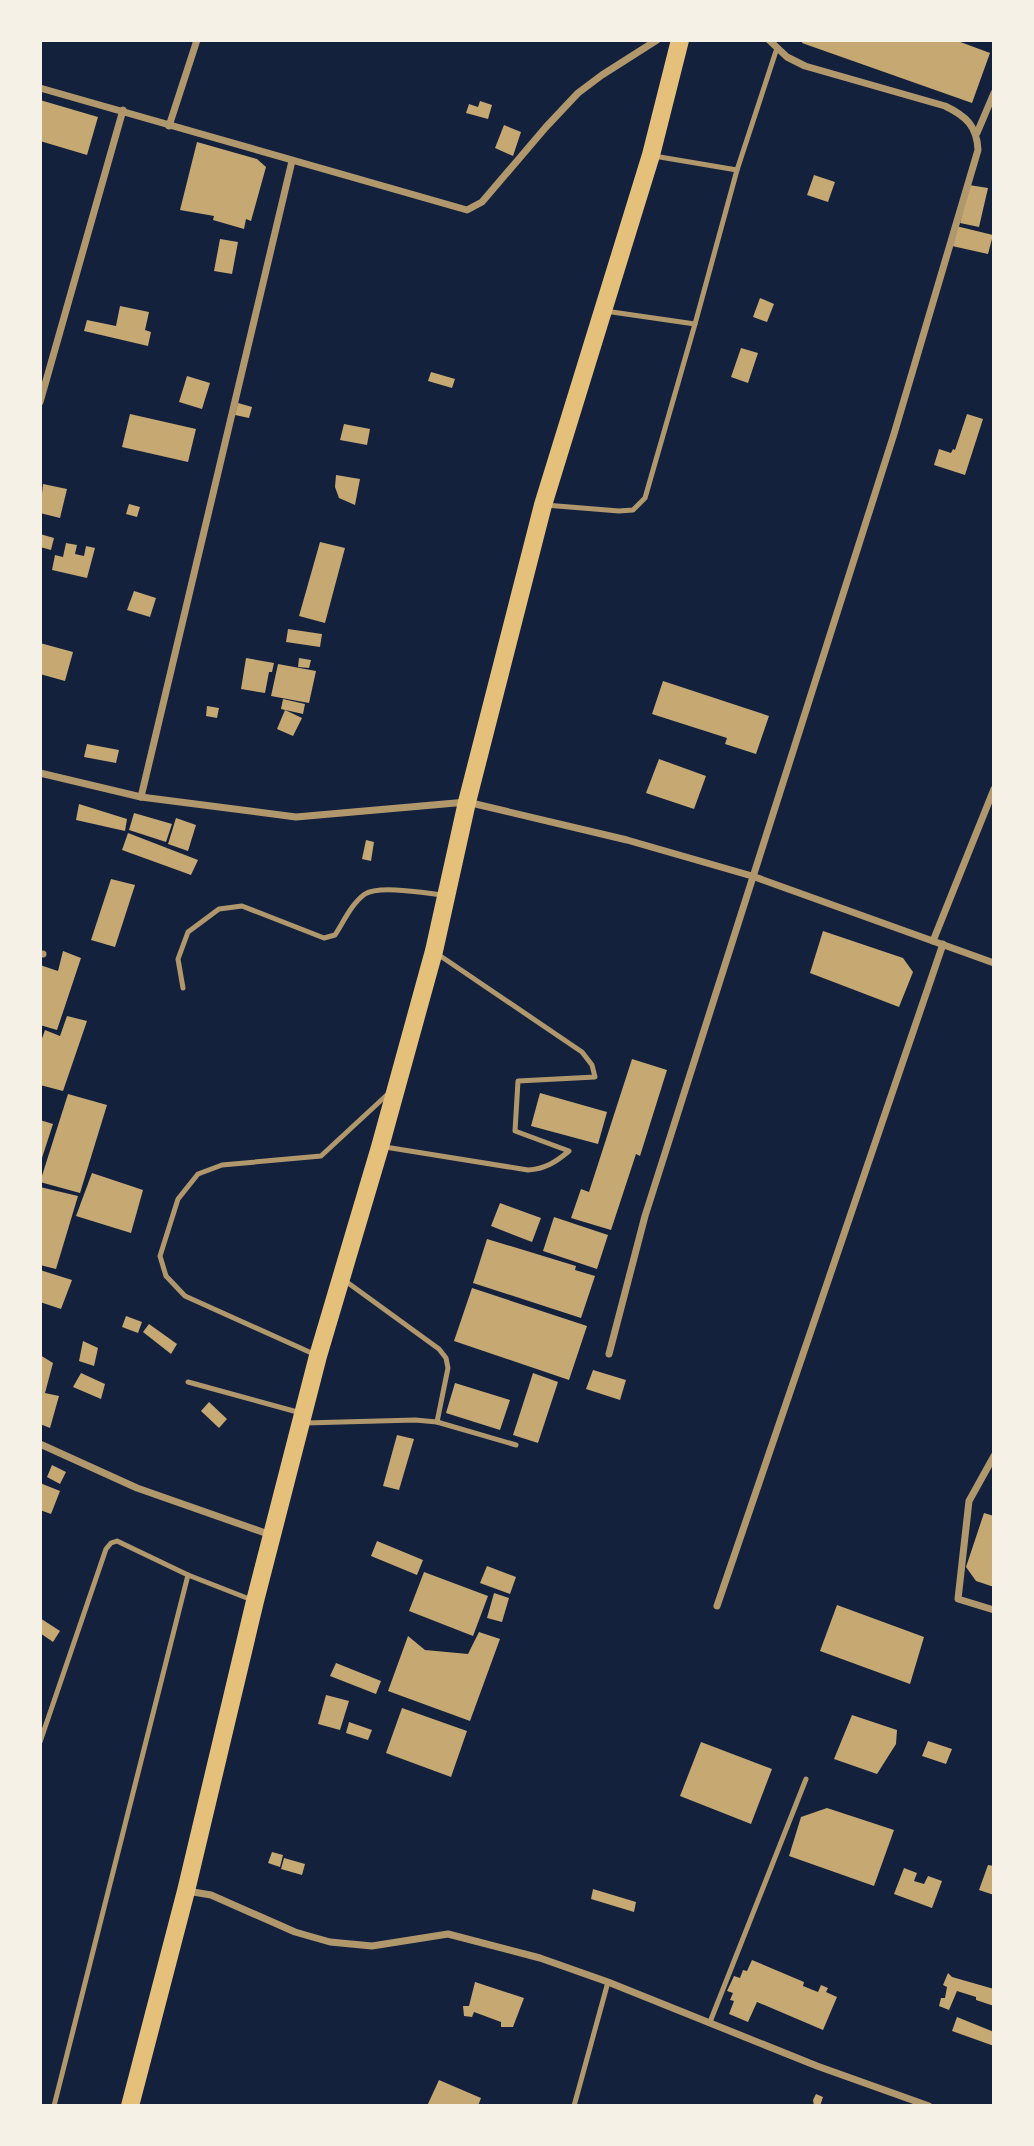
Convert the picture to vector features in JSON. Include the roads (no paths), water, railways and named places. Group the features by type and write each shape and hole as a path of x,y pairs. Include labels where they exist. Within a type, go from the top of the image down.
{"highway":[{"path":"130,2106 318,1356 434,951 467,802 543,505 651,155 680,40"}],"street":[{"path":"169,126 197,40"},
{"path":"40,88 467,210 482,202 578,93 657,40"},
{"path":"769,40 787,57 805,66 945,106 958,112 977,133"},
{"path":"609,1354 645,1216 894,434 974,167 978,150 977,133 994,93"},
{"path":"40,402 123,110"},
{"path":"141,797 292,161"},
{"path":"40,773 141,797 296,817 467,802 627,840 752,876 994,962"},
{"path":"933,941 994,789"},
{"path":"717,1606 943,944"},
{"path":"40,1444 137,1488 272,1536"},
{"path":"994,1456 969,1501 958,1599 994,1610"},
{"path":"186,1891 211,1895 295,1932 330,1942 372,1946 449,1934 540,1958 608,1982 817,2066 929,2106"}],"lane":[{"path":"543,505 619,511 633,510 645,498 737,170 777,48"},
{"path":"651,155 737,170"},
{"path":"603,311 695,324"},
{"path":"183,988 178,959 188,932 219,909 242,906 324,938 335,935 354,905 374,890 446,895"},
{"path":"380,1146 537,1170 555,1164 569,1151 515,1131 518,1081 595,1077 592,1065 582,1052 434,951"},
{"path":"318,1356 185,1296 166,1276 160,1256 178,1199 198,1174 222,1165 321,1156 396,1086"},
{"path":"342,1278 439,1349 446,1358 448,1368 436,1422"},
{"path":"188,1382 303,1418 436,1422 516,1445"},
{"path":"40,1742 106,1549 111,1543 117,1541 188,1575 255,1601"},
{"path":"54,2106 188,1575"},
{"path":"710,2022 806,1779"},
{"path":"574,2106 608,1982"}]}
